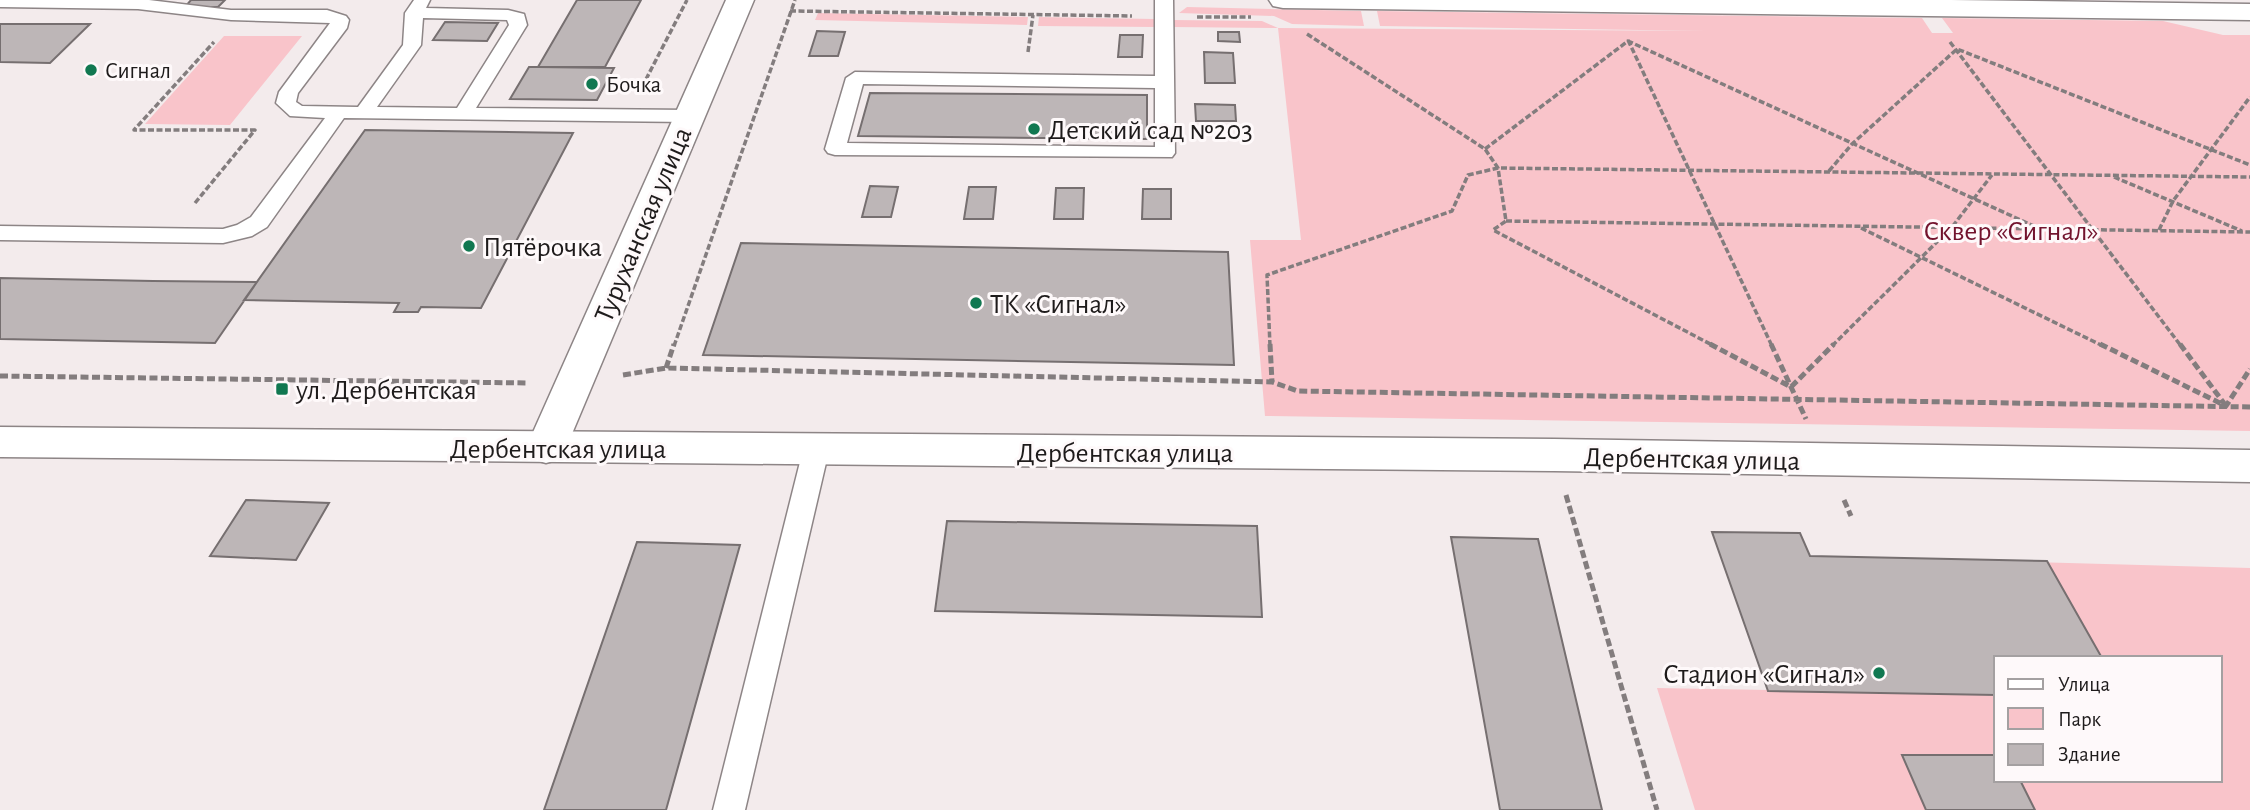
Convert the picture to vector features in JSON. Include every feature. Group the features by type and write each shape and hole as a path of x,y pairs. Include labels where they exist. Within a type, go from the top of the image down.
{"street":[{"name":"Туруханская улица","path":"546,448 740,0"},
{"path":"1283,0 1939,6 2250,12"},
{"name":"Дербентская улица","path":"0,442 1554,455 2250,466"}],"lane":[{"path":"1164,0 1166,153 835,149 855,78 1164,82"},
{"path":"0,2 138,4 237,15 327,15 340,20 338,28 289,92 286,103 297,112 689,116"},
{"path":"364,112 412,45 418,7 518,18 518,25 463,113"},
{"path":"0,233 223,236 244,231 259,222 339,112"},
{"path":"729,810 816,450"}],"path":[{"path":"627,116 687,0"},
{"path":"666,368 795,0"},
{"path":"1939,6 1956,49 2226,406"},
{"path":"169,235 255,130 134,130 237,15"},
{"path":"1032,26 1033,15"},
{"path":"1298,29 1485,149 1498,168 1506,221"},
{"path":"1625,33 1851,516"},
{"path":"1485,149 1628,41"},
{"path":"1628,41 2040,229"},
{"path":"1828,172 1852,144 1956,49"},
{"path":"1956,49 2250,165"},
{"path":"2159,230 2173,201 2250,97"},
{"path":"1272,382 1267,275 1452,211 1468,175 1498,168 2250,177"},
{"path":"1791,387 1952,228 1992,174"},
{"path":"2110,176 2244,232"},
{"path":"1791,387 1493,230 1506,221 2250,233"},
{"path":"1857,226 2226,406"},
{"path":"0,376 573,384 666,368 1272,382 1298,391 2250,407"},
{"path":"2226,406 2250,369"},
{"path":"1554,455 1657,810"}],"green space":[{"path":"1187,7 1361,11 1364,26 1292,24 1274,16 1179,13"},
{"name":"Сквер «Сигнал»","path":"1377,11 1922,18 1932,33 1953,33 1942,18 2163,21 2223,35 2250,35 2250,431 1265,416 1250,240 1301,240 1278,28 1707,31 1380,26"},
{"path":"818,13 1028,17 1027,25 815,20"},
{"path":"1039,17 1154,19 1154,27 1038,26"},
{"path":"1172,20 1262,21 1278,28 1172,27"},
{"path":"224,36 302,36 230,125 145,124"},
{"name":"Стадион «Сигнал»","path":"1712,532 1800,533 1810,556 2250,568 2250,810 1695,810 1657,688 1768,690"}],"building":[{"path":"191,0 225,0 218,7 185,7"},
{"path":"577,0 641,0 605,67 538,67"},
{"path":"445,22 498,23 487,41 433,40"},
{"path":"0,24 90,24 50,63 0,62"},
{"path":"817,31 845,32 838,56 809,56"},
{"path":"1218,32 1239,32 1240,42 1218,41"},
{"path":"1120,35 1143,35 1142,57 1118,57"},
{"path":"1204,52 1233,53 1235,83 1205,83"},
{"path":"529,67 614,68 597,100 510,99"},
{"path":"870,93 1147,95 1147,139 858,136"},
{"path":"1195,104 1235,105 1236,121 1196,121"},
{"path":"365,130 573,133 481,308 421,307 418,312 394,312 399,303 244,300"},
{"path":"870,186 898,187 891,217 862,217"},
{"path":"969,187 996,187 993,219 964,219"},
{"path":"1056,188 1084,188 1083,219 1054,219"},
{"path":"1143,189 1171,189 1171,219 1142,219"},
{"name":"ТК «Сигнал»","path":"741,243 1228,252 1234,365 703,355"},
{"path":"0,278 257,282 215,343 0,339"},
{"path":"246,500 329,503 296,560 210,556"},
{"path":"947,521 1257,526 1262,617 935,611"},
{"path":"1712,532 1800,533 1810,556 2047,561 2101,656 1994,656 1994,695 1768,691"},
{"path":"1451,537 1538,539 1602,810 1500,810"},
{"path":"637,542 740,545 666,810 544,810"},
{"path":"1902,755 1994,755 1994,782 2021,782 2035,810 1926,810"}],"place":[{"name":"Сигнал","path":"91,70"},
{"name":"Бочка","path":"592,84"},
{"name":"Детский сад №203","path":"1034,129"},
{"name":"Пятёрочка","path":"469,246"},
{"name":"ТК «Сигнал»","path":"976,303"},
{"name":"ул. Дербентская","path":"282,389"},
{"name":"Стадион «Сигнал»","path":"1879,673"}]}
